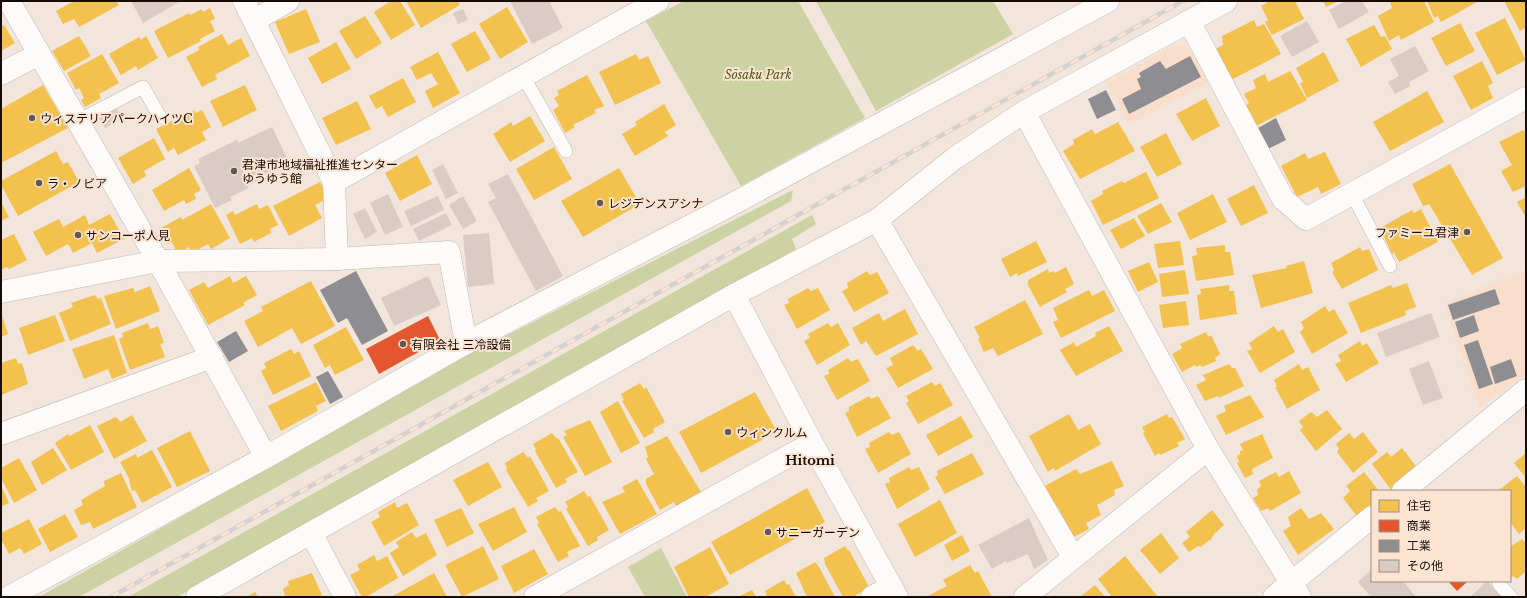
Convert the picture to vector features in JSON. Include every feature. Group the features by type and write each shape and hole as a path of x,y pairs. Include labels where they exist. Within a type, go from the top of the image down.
{"street":[{"path":"9,1 158,261 266,457"},
{"path":"244,1 255,20 334,182 337,259"},
{"path":"255,20 288,1"},
{"path":"334,182 658,1"},
{"path":"9,597 266,457 466,343 754,193 1108,1"},
{"path":"200,596 734,295 877,220 956,158 1024,112 1226,1"},
{"path":"1189,21 1283,199 1306,219 1526,98"},
{"path":"1,74 39,54"},
{"path":"1024,112 1288,593 1371,518"},
{"path":"877,220 1073,557"},
{"path":"1,292 158,261 337,259 449,252 466,343"},
{"path":"734,295 812,443 887,594"},
{"path":"1,434 212,357"},
{"path":"1404,490 1526,390"},
{"path":"546,594 812,443"},
{"path":"1025,597 1208,449"},
{"path":"311,533 345,597"}],"lane":[{"path":"523,76 566,151"},
{"path":"78,121 143,87 160,117"},
{"path":"1352,194 1390,266"},
{"path":"1499,584 1511,597"}],"shaded area":[{"path":"1174,45 1181,45 1194,52 1209,82 1128,125 1107,83"},
{"path":"1526,270 1526,374 1479,407 1444,303"}],"green space":[{"name":"Sōsaku Park","path":"684,1 798,1 865,118 741,186 646,21"},
{"path":"816,1 993,1 1013,34 876,111"},
{"path":"793,190 791,201 79,597 39,597 470,354"},
{"path":"812,215 816,224 792,239 796,249 177,597 128,597"},
{"path":"661,548 687,597 645,597 628,567"}],"building: 住宅":[{"path":"74,1 116,1 119,5 79,27 74,19 63,24 56,11"},
{"path":"391,1 400,1 415,25 391,40 374,12"},
{"path":"406,1 458,1 460,5 421,28"},
{"path":"1270,1 1295,1 1304,19 1272,35 1265,22 1268,20 1261,6"},
{"path":"1323,1 1338,1 1326,7"},
{"path":"1424,1 1434,22 1401,40 1399,35 1389,41 1378,16 1392,8 1390,2"},
{"path":"1427,1 1479,1 1441,22 1438,16 1434,18"},
{"path":"1504,1 1526,1 1526,27 1520,31"},
{"path":"507,7 528,42 500,59 479,24"},
{"path":"210,8 215,19 210,21 215,31 200,39 201,41 168,58 154,31 189,13 190,15 202,9 203,12"},
{"path":"306,9 320,42 289,54 275,22"},
{"path":"365,16 382,43 356,59 339,31"},
{"path":"1505,18 1526,60 1497,75 1475,33"},
{"path":"1254,20 1257,27 1264,24 1281,54 1229,81 1215,49 1223,45 1222,36"},
{"path":"1460,23 1475,51 1446,66 1431,38"},
{"path":"4,25 15,43 1,51 1,26"},
{"path":"1374,25 1381,37 1385,36 1392,49 1361,67 1346,39"},
{"path":"475,31 491,59 467,72 451,44"},
{"path":"222,34 228,45 241,38 250,56 215,75 217,79 202,87 186,57 199,50 198,47"},
{"path":"79,36 91,56 64,71 52,51"},
{"path":"146,36 158,58 138,70 136,66 121,75 109,54 139,37 141,40"},
{"path":"336,42 351,69 322,84 308,58"},
{"path":"438,52 460,93 433,108 425,91 438,84 431,73 417,80 410,67"},
{"path":"1324,52 1339,81 1307,98 1300,83 1303,82 1296,68"},
{"path":"102,54 119,83 99,94 101,98 85,107 81,100 84,98 79,88 76,90 67,73"},
{"path":"636,54 639,60 648,56 661,83 615,105 599,72"},
{"path":"1482,61 1493,83 1488,86 1493,98 1471,110 1453,76"},
{"path":"1290,71 1307,100 1254,127 1245,106 1249,103 1244,94 1256,88 1253,80 1265,74 1268,82"},
{"path":"587,75 604,106 594,110 596,113 573,125 575,127 565,133 553,110 559,106 554,98 559,95 557,91"},
{"path":"403,78 416,102 388,117 382,106 376,109 369,96"},
{"name":"ウィステリアパークハイツC","path":"43,85 68,128 1,163 1,109"},
{"path":"245,85 257,110 223,127 210,101"},
{"path":"1427,91 1444,122 1390,151 1373,122"},
{"path":"1206,98 1220,126 1192,141 1176,114"},
{"path":"357,101 371,129 336,145 322,118"},
{"path":"664,104 676,125 665,132 668,136 635,156 622,134 637,125 635,122"},
{"path":"194,110 195,113 202,110 211,127 202,132 206,140 178,155 174,148 168,152 156,129"},
{"path":"530,116 545,141 510,162 493,134 511,122 513,126"},
{"path":"1118,122 1135,151 1080,179 1063,151 1074,144 1073,140 1092,129 1095,134"},
{"path":"1523,130 1526,134 1526,186 1513,192 1501,171 1512,165 1499,142"},
{"path":"1166,133 1182,164 1157,177 1140,147"},
{"path":"154,138 165,159 144,171 146,176 133,184 118,158"},
{"path":"554,147 572,179 534,200 516,169"},
{"name":"ラ・ノビア","path":"56,151 63,164 68,162 79,182 18,216 1,185 1,181"},
{"path":"1325,152 1341,184 1321,194 1318,187 1297,197 1281,166 1305,153 1308,159"},
{"path":"417,155 432,184 400,201 385,173"},
{"name":"ファミーユ君津","path":"1450,164 1503,258 1472,275 1429,204 1423,206 1412,184"},
{"path":"189,168 201,190 194,194 196,199 186,204 184,200 164,211 152,190"},
{"name":"レジデンスアシナ","path":"619,168 640,204 583,237 561,201"},
{"path":"1146,172 1159,198 1103,225 1091,201 1103,194 1102,191 1122,181 1124,183"},
{"path":"320,182 329,198 315,205 322,218 289,236 273,206"},
{"path":"1254,185 1268,213 1241,226 1227,199"},
{"path":"1213,194 1227,222 1190,240 1177,213"},
{"path":"1526,197 1526,218 1517,202"},
{"path":"1,202 9,217 1,221"},
{"path":"1161,203 1172,222 1148,234 1137,216"},
{"path":"211,204 230,238 211,249 208,244 192,253 189,247 177,253 172,242 168,244 159,229 181,217 182,220"},
{"path":"257,204 259,209 268,205 278,225 270,229 271,233 254,242 252,238 240,244 226,215 233,211 235,215"},
{"path":"1421,209 1438,242 1399,262 1394,252 1392,254 1380,228 1412,210 1414,213"},
{"name":"サンコーポ人見","path":"110,214 124,239 97,253 92,243 73,253 68,244 46,256 33,232 59,219 63,227 85,215 89,225"},
{"path":"1134,218 1145,236 1121,249 1110,230"},
{"path":"14,234 27,260 9,269 7,267 1,270 1,240"},
{"path":"1036,241 1047,262 1018,276 1017,273 1010,277 1001,259"},
{"path":"1180,241 1184,265 1158,268 1154,244"},
{"path":"1225,245 1225,252 1230,252 1234,275 1196,281 1192,256 1197,255 1196,248"},
{"path":"1360,247 1362,251 1369,249 1378,270 1342,289 1332,272 1334,270 1331,263"},
{"path":"1304,261 1313,293 1261,308 1252,275 1287,268 1286,266"},
{"path":"1149,262 1158,282 1138,292 1128,271"},
{"path":"1066,267 1074,284 1065,289 1067,292 1040,307 1028,285 1028,280 1048,269 1049,273 1053,271 1055,273"},
{"path":"1185,270 1189,294 1162,297 1159,274"},
{"path":"867,271 870,275 877,272 889,293 854,312 842,291 848,288 847,283"},
{"path":"230,276 233,283 246,276 257,295 243,303 245,305 208,325 189,290 204,282 208,288"},
{"path":"311,281 335,326 301,344 292,328 258,347 244,321 263,311 261,307"},
{"path":"1407,283 1416,307 1405,311 1406,315 1361,333 1348,303 1391,285 1393,288"},
{"path":"1229,285 1229,291 1234,291 1237,314 1200,320 1197,295 1201,294 1200,289"},
{"path":"150,286 160,311 116,329 104,296 133,288 135,292"},
{"path":"808,288 811,291 818,288 830,310 797,329 784,305 789,303 788,299"},
{"path":"1089,290 1092,296 1104,290 1115,311 1061,338 1053,322 1058,320 1053,308"},
{"path":"95,295 98,299 101,298 111,324 70,341 59,313 73,307 71,303"},
{"path":"1025,300 1043,334 998,356 993,348 984,352 978,339 980,338 974,327"},
{"path":"1186,301 1189,325 1163,328 1159,305"},
{"path":"1325,306 1329,312 1334,309 1348,333 1312,354 1300,332 1304,328 1301,322"},
{"path":"905,309 918,334 876,356 866,341 861,345 852,328 879,313 883,321"},
{"path":"1,313 8,334 1,337"},
{"path":"55,315 65,341 28,355 19,328"},
{"path":"148,323 150,329 158,326 164,343 160,344 165,357 130,370 119,339 123,337 122,333"},
{"path":"828,323 831,327 838,323 850,345 817,365 804,341 810,338 808,334"},
{"path":"1109,326 1123,351 1076,376 1060,350 1074,342 1076,347 1096,336 1095,333"},
{"path":"1274,326 1278,332 1283,329 1295,352 1260,373 1247,351 1252,349 1249,343"},
{"path":"346,327 364,360 335,375 330,365 325,368 313,345"},
{"path":"1206,332 1208,337 1211,335 1220,354 1215,358 1216,361 1202,367 1200,365 1196,367 1195,365 1182,372 1172,354 1182,348 1180,344"},
{"path":"114,335 127,373 112,379 108,369 84,379 72,349"},
{"path":"1360,341 1362,346 1367,343 1379,363 1346,382 1335,364 1341,361 1338,355"},
{"path":"913,345 918,351 921,349 933,369 898,388 886,368 893,365 890,358"},
{"path":"291,349 294,354 299,351 311,376 273,395 261,371 266,368 264,363"},
{"path":"16,358 18,364 22,363 28,384 1,395 1,363"},
{"path":"848,358 851,362 858,359 870,381 837,400 824,376 829,374 828,370"},
{"path":"1229,364 1232,368 1235,368 1244,386 1219,398 1218,396 1205,401 1196,385 1206,380 1203,375"},
{"path":"1299,364 1302,370 1308,367 1320,390 1287,409 1275,387 1277,387 1274,380"},
{"path":"316,382 326,401 316,406 318,411 281,431 268,406"},
{"path":"932,382 935,386 940,383 953,405 918,424 906,403 909,401 906,396"},
{"path":"640,383 644,389 646,387 665,422 653,429 654,432 644,438 622,401 624,400 621,394"},
{"name":"ウィンクルム","path":"755,392 777,432 701,473 679,432"},
{"path":"1250,395 1264,417 1226,435 1216,416 1226,411 1224,406"},
{"path":"869,396 871,399 878,396 891,418 857,437 845,413 849,411 849,407"},
{"path":"618,401 640,443 621,453 600,412"},
{"path":"1327,410 1342,429 1316,451 1300,430 1303,427 1299,421 1311,412 1317,417"},
{"path":"1069,414 1078,430 1090,424 1101,444 1055,471 1054,468 1048,472 1029,436"},
{"path":"1167,414 1169,418 1172,417 1185,439 1177,443 1179,446 1160,455 1159,453 1155,456 1143,433 1145,432 1142,427"},
{"path":"132,415 147,441 114,459 97,426 116,417 120,422"},
{"path":"961,416 973,437 938,456 926,435"},
{"path":"590,420 612,462 585,476 563,437 567,435 564,431"},
{"path":"90,425 104,452 71,470 55,443 68,434 70,436"},
{"path":"190,431 210,471 177,487 157,448"},
{"path":"889,432 892,435 899,432 911,454 878,473 865,449 870,447 869,443"},
{"path":"1363,432 1378,452 1353,473 1337,452 1339,449 1336,444 1349,433 1354,439"},
{"path":"552,433 557,439 558,438 578,472 565,479 567,482 556,488 535,451 536,449 533,444"},
{"path":"1262,434 1273,458 1252,469 1253,474 1245,478 1237,463 1239,462 1237,456 1240,454 1240,451 1243,450 1240,444"},
{"path":"667,436 701,492 676,506 674,502 660,510 646,484 646,479 654,474 646,459 648,457 645,447"},
{"path":"53,448 67,470 42,485 31,462"},
{"path":"1402,448 1418,469 1393,490 1391,490 1372,464 1387,452 1391,457"},
{"path":"152,450 172,487 142,503 135,490 132,491 130,480 120,462 136,454 137,458"},
{"path":"523,452 528,458 530,456 549,491 536,498 538,501 528,507 506,470 507,468 505,463"},
{"path":"972,453 984,474 945,494 935,477 938,475 937,471"},
{"path":"1526,453 1526,478 1514,463"},
{"path":"19,458 37,490 14,503 1,478 1,468"},
{"path":"1112,461 1124,486 1114,490 1115,495 1097,505 1101,515 1086,523 1089,529 1072,538 1058,507 1054,508 1043,487 1076,469 1080,474"},
{"path":"488,462 502,487 468,506 453,480"},
{"path":"909,467 911,470 919,467 930,489 897,509 885,484 890,482 889,478"},
{"path":"1289,471 1301,493 1270,511 1268,508 1261,511 1253,498 1258,495 1257,490 1261,486 1259,481 1276,472 1279,477"},
{"path":"1364,472 1378,490 1371,490 1371,509 1359,519 1343,498 1350,491 1346,486"},
{"path":"121,473 137,507 93,529 90,522 81,525 74,510 83,505 81,500 105,486 104,481"},
{"path":"1517,476 1526,487 1526,528 1519,534 1511,523 1511,490 1499,490"},
{"path":"637,479 657,514 620,534 602,502 625,492 622,487"},
{"path":"1,486 9,503 1,507"},
{"name":"サニーガーデン","path":"807,488 825,522 730,575 711,542"},
{"path":"584,491 588,497 590,496 609,530 597,537 598,540 588,546 566,509 568,507 565,502"},
{"path":"940,500 957,533 915,557 898,524"},
{"path":"395,502 397,508 407,503 419,525 384,546 371,522 380,517 378,512"},
{"path":"514,507 527,532 493,551 478,524"},
{"path":"555,507 559,512 561,511 580,546 567,552 569,556 558,562 537,524 539,523 536,517"},
{"path":"461,508 474,533 447,547 434,520"},
{"path":"1301,508 1309,519 1321,513 1334,529 1298,555 1283,531 1291,526 1288,517"},
{"path":"1212,510 1224,525 1214,534 1210,541 1209,540 1201,547 1198,546 1189,552 1182,543 1190,537 1186,532"},
{"path":"65,514 78,537 50,552 38,529"},
{"path":"29,519 42,544 24,554 20,548 9,554 1,539 1,533"},
{"path":"412,532 416,538 426,533 437,555 403,576 390,553 399,547 396,542"},
{"path":"1161,533 1179,558 1160,574 1140,550"},
{"path":"962,535 970,551 952,561 944,545"},
{"path":"1522,539 1526,543 1526,571 1517,579 1513,576 1511,578 1511,546"},
{"path":"483,546 499,579 462,597 445,565"},
{"path":"845,546 848,551 849,550 869,587 853,597 843,597 825,564 824,558"},
{"path":"710,547 729,584 705,597 689,597 674,567"},
{"path":"534,549 548,574 514,593 501,566"},
{"path":"374,555 377,561 387,556 398,578 366,597 362,597 350,575 360,570 357,565"},
{"path":"1125,556 1158,597 1112,597 1098,579"},
{"path":"815,562 835,597 807,597 796,573"},
{"path":"970,565 975,573 978,571 992,597 926,597 947,586 943,580"},
{"path":"312,573 322,595 318,597 282,597 285,596 283,589 289,585 288,581"},
{"path":"434,573 447,597 391,597"},
{"path":"784,580 787,585 789,584 796,597 767,597 765,591"},
{"path":"1095,585 1105,597 1080,597"},
{"path":"752,590 756,597 738,597"},
{"path":"255,592 258,597 246,597"}],"building: 商業":[{"name":"有限会社 三冷設備","path":"428,316 440,340 379,374 366,349"},
{"path":"1449,582 1467,582 1457,591"}],"building: 工業":[{"path":"1190,56 1201,77 1129,114 1122,99 1141,89 1137,79 1141,77 1139,73 1160,61 1166,69"},
{"path":"1106,90 1116,110 1097,119 1088,99"},
{"path":"1276,118 1286,140 1268,149 1258,128"},
{"path":"356,271 388,331 362,345 347,318 338,323 320,290"},
{"path":"1495,289 1500,304 1453,320 1448,305"},
{"path":"1474,315 1479,331 1460,338 1455,322"},
{"path":"236,331 248,351 229,362 217,342"},
{"path":"1478,340 1493,384 1479,389 1464,345"},
{"path":"1511,359 1517,376 1495,384 1490,367"},
{"path":"328,371 343,397 330,404 316,377"}],"building: その他":[{"path":"131,1 181,1 143,23"},
{"path":"510,1 549,1 563,28 532,44"},
{"path":"1346,1 1362,1 1369,12 1339,29 1329,10"},
{"path":"463,9 468,20 458,24 453,13"},
{"path":"1307,21 1319,42 1292,57 1280,36"},
{"path":"1415,46 1429,71 1409,82 1410,86 1395,94 1388,82 1399,76 1390,59"},
{"path":"116,108 122,118 105,128 99,118"},
{"name":"君津市地域福祉推進センター ゆうゆう館","path":"272,127 289,162 260,176 262,179 247,186 249,188 230,197 232,200 215,208 194,166 200,163 198,159 237,140 238,143"},
{"path":"443,164 458,193 446,199 432,170"},
{"path":"508,174 563,276 536,291 488,202 496,198 488,184"},
{"path":"388,194 403,227 385,235 370,203"},
{"path":"438,196 444,210 411,226 404,211"},
{"path":"463,196 477,221 463,229 449,205"},
{"path":"365,208 377,232 365,239 353,214"},
{"path":"446,213 452,225 419,241 413,229"},
{"path":"489,233 494,284 468,287 463,235"},
{"path":"428,276 441,305 394,326 381,298"},
{"path":"1431,313 1440,337 1386,357 1377,333"},
{"path":"1429,361 1443,398 1423,405 1409,369"},
{"path":"1029,518 1048,560 1034,569 1028,554 1007,563 1006,561 992,569 978,545"},
{"path":"1371,570 1371,582 1404,582 1416,597 1371,597 1358,582"},
{"path":"1486,582 1488,582 1502,597 1470,597"}],"railway":[{"path":"111,597 1183,1"}],"place":[{"name":"ウィステリアパークハイツC","path":"32,118"},
{"name":"君津市地域福祉推進センター ゆうゆう館","path":"234,171"},
{"name":"ラ・ノビア","path":"39,183"},
{"name":"レジデンスアシナ","path":"600,203"},
{"name":"ファミーユ君津","path":"1467,232"},
{"name":"サンコーポ人見","path":"78,235"},
{"name":"有限会社 三冷設備","path":"403,344"},
{"name":"ウィンクルム","path":"728,432"},
{"name":"サニーガーデン","path":"768,532"}],"district":[{"name":"Hitomi","path":"810,460"}]}
